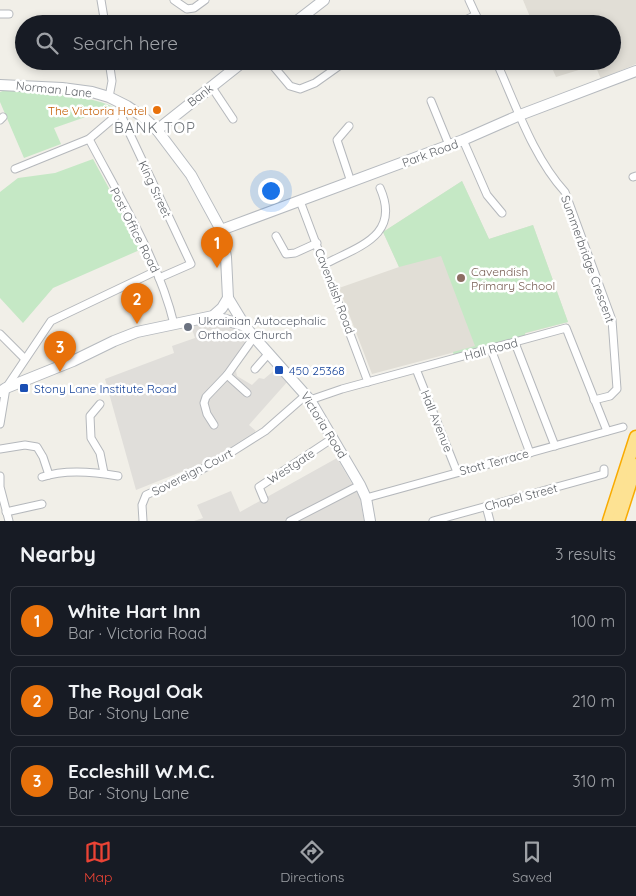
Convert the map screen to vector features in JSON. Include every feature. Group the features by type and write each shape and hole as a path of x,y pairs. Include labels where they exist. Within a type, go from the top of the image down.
{"highway":[{"path":"609,521 636,436"},
{"path":"618,521 636,465"}],"street":[{"path":"102,0 103,15"},
{"path":"174,0 187,9 194,8 205,0"},
{"path":"305,15 324,0"},
{"path":"469,0 476,15"},
{"path":"0,14 10,14"},
{"path":"109,97 112,81 111,70"},
{"name":"Bank","path":"157,130 232,70"},
{"path":"277,70 290,86 300,89 315,83 333,70"},
{"path":"500,70 520,115"},
{"name":"Park Road","path":"222,230 463,140 520,115 636,71"},
{"name":"Norman Lane","path":"0,85 62,88 92,92 109,97 124,110 144,117 157,130"},
{"path":"211,86 233,119"},
{"path":"431,102 449,145"},
{"path":"15,169 89,138 124,110"},
{"name":"King Street","path":"124,110 191,264 158,275"},
{"name":"Summerbridge Crescent","path":"520,115 541,160 565,192 612,320 617,389 610,396 594,400"},
{"path":"349,126 337,140 351,182"},
{"name":"Victoria Road","path":"157,130 191,175 222,230 226,257 228,298 245,326 308,398 360,485 366,498 370,521"},
{"name":"Post Office Road","path":"89,138 158,275 174,324"},
{"path":"463,140 487,195 502,213"},
{"path":"324,264 358,247 378,233 385,223 387,213 386,201 380,188"},
{"name":"Cavendish Road","path":"300,201 368,382"},
{"path":"276,236 286,254 295,253 317,243"},
{"path":"0,424 3,390 51,321 158,275"},
{"path":"213,316 222,308 228,298"},
{"path":"3,390 137,332 213,316 245,326"},
{"name":"Hall Road","path":"308,398 566,328 607,431"},
{"path":"0,334 24,358"},
{"path":"214,425 207,414 204,403 206,397 227,375 254,337"},
{"path":"514,343 554,446"},
{"path":"491,349 530,452"},
{"path":"255,369 269,352"},
{"name":"Hall Avenue","path":"416,370 457,472"},
{"path":"227,375 247,393"},
{"name":"Sovereign Court","path":"143,521 142,505 146,496 199,471 227,455 265,431 308,398"},
{"path":"100,404 90,416 91,438 100,453 104,473"},
{"name":"Stott Terrace","path":"366,498 623,427"},
{"name":"Westgate","path":"264,499 259,487 333,438"},
{"path":"0,449 25,445 36,447 44,457 45,476 62,473 104,473 118,476"},
{"name":"Chapel Street","path":"433,521 604,474 604,469"},
{"path":"0,476 0,487 9,521"},
{"path":"290,521 360,485"},
{"path":"6,512 42,504"},
{"path":"486,506 490,521"}],"shaded area":[{"path":"523,0 636,0 636,64 601,79 597,70 621,70 621,15 529,15"},
{"path":"553,70 579,70 556,77"},
{"name":"Cavendish Primary School","path":"462,181 489,239 533,225 568,322 372,374 339,288 399,267 383,232"},
{"path":"214,322 232,326 245,334 253,347 238,367 236,371 237,376 252,385 259,378 264,379 277,368 288,381 249,425 256,431 211,460 136,490 105,379 174,353 172,346 195,338 191,326"},
{"path":"337,458 360,498 364,521 194,521 203,518 197,505 231,491 240,512"}],"green space":[{"path":"6,90 75,96 114,107 54,128 61,144 24,158 0,102 0,92"},
{"path":"93,159 142,249 53,288 23,323 0,298 0,192 18,178 55,173"},
{"path":"462,181 489,239 533,225 568,322 525,333 526,337 454,356 453,352 475,346 441,256 399,267 383,232"}],"place":[{"name":"The Victoria Hotel","path":"157,110"},
{"name":"White Hart Inn","path":"217,268"},
{"name":"Cavendish Primary School","path":"461,278"},
{"name":"The Royal Oak","path":"137,324"},
{"name":"Ukrainian Autocephalic Orthodox Church","path":"188,327"},
{"name":"450 25368","path":"279,370"},
{"name":"Eccleshill W.M.C.","path":"60,372"},
{"name":"Stony Lane Institute Road","path":"24,388"}],"district":[{"name":"BANK TOP","path":"155,127"}]}
